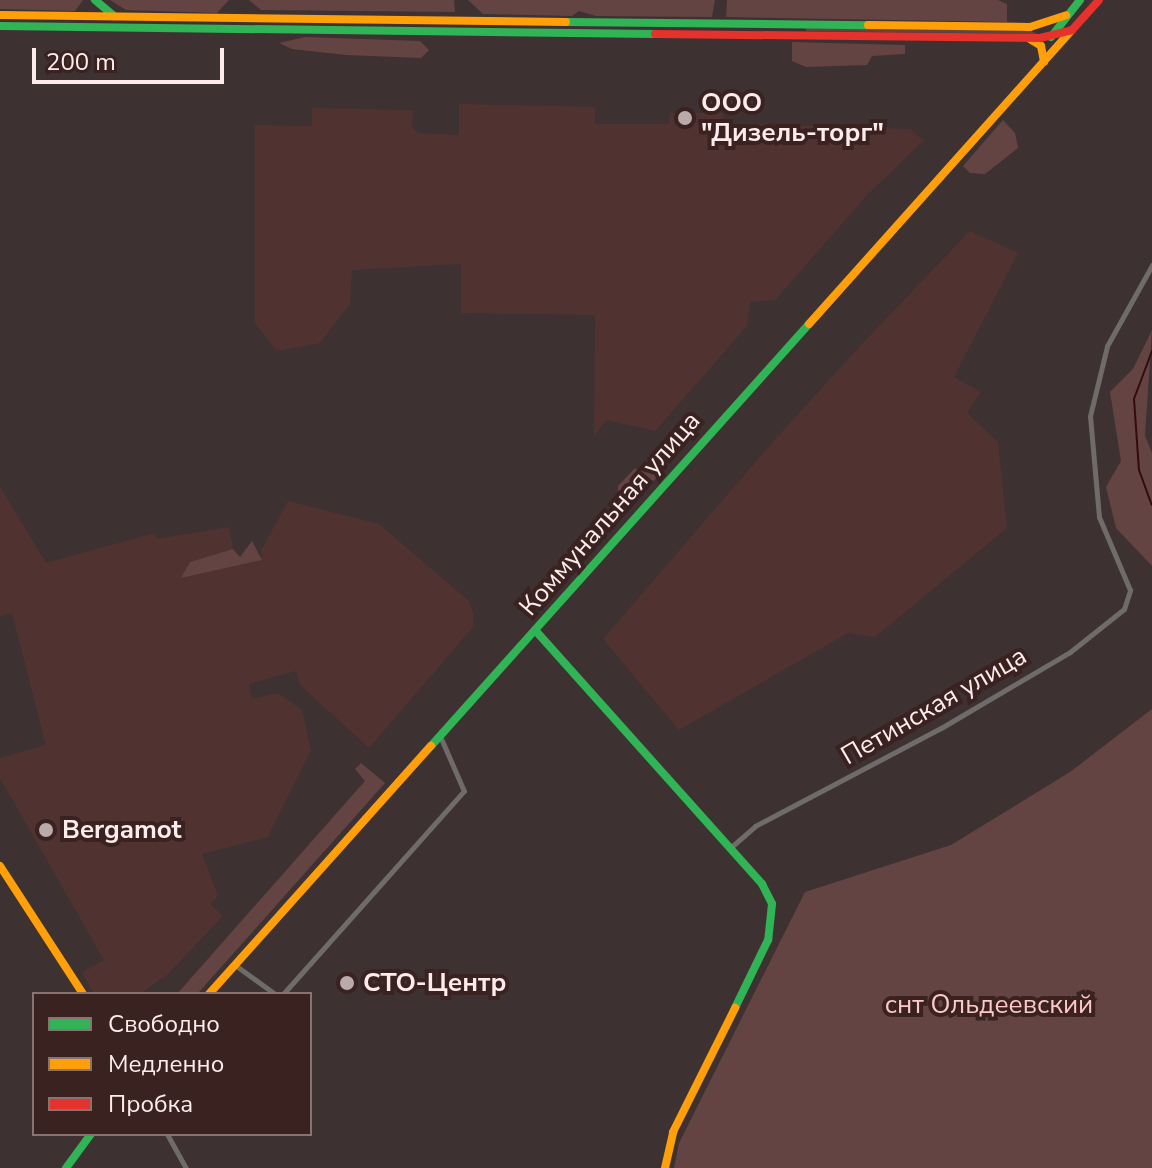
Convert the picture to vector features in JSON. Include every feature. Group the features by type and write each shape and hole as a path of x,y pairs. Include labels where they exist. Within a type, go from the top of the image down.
{"main road":[{"path":"95,0 95,27"},
{"path":"95,0 116,17"},
{"path":"1044,62 1051,37 1080,0"},
{"name":"Коммунальная улица","path":"211,992 1099,0"},
{"path":"0,15 1044,26 1066,15"},
{"path":"240,18 240,29"},
{"path":"459,21 459,31"},
{"path":"630,22 630,33"},
{"path":"719,23 719,34"},
{"path":"785,24 785,35"},
{"path":"0,26 1023,38 1051,37 1072,30"},
{"path":"1044,26 1051,37"},
{"path":"1023,38 1041,46 1044,62"},
{"path":"535,630 730,848 769,896 772,927 673,1132 665,1168"},
{"path":"0,866 82,992"},
{"path":"66,1168 90,1136"}],"street":[{"name":"Петинская улица","path":"730,848 755,826 941,728 1070,652 1124,609 1130,590 1099,517 1090,416 1107,346 1152,265"},
{"path":"285,992 464,791 440,736"},
{"path":"235,965 272,992"},
{"path":"168,1136 186,1168"}],"shaded area":[{"path":"459,104 595,107 595,124 669,124 670,113 723,113 723,123 911,129 923,141 868,194 775,300 750,302 747,326 655,431 607,420 594,436 595,315 461,313 461,264 352,270 350,304 320,343 277,351 255,323 255,125 312,126 312,108 413,110 412,127 418,133 459,135"},
{"path":"970,231 1018,253 954,377 981,392 967,413 998,442 1007,528 875,637 848,633 679,730 603,639 779,435 783,438 780,434"},
{"path":"0,487 46,563 155,533 156,539 229,527 233,549 190,562 182,578 262,560 261,551 288,501 379,524 468,600 473,613 473,627 369,748 300,685 296,671 249,684 252,699 278,693 302,710 311,751 268,837 202,854 218,896 210,904 223,916 167,975 142,992 93,992 82,973 104,960 0,778 0,758 46,745 12,613 0,616"}],"green space":[{"path":"0,0 83,0 75,11 0,9"},
{"path":"110,0 229,0 217,13 126,10"},
{"path":"249,0 454,0 455,12 261,10"},
{"path":"468,0 715,0 712,17 596,16 579,11 572,16 483,14"},
{"path":"727,0 998,0 1007,4 1007,22 726,17"},
{"path":"806,28 1029,30 1037,34 806,31"},
{"path":"305,37 420,41 429,50 421,58 346,55 292,49 279,43"},
{"path":"792,42 905,45 905,54 872,56 867,65 806,67 792,61"},
{"path":"1003,120 1015,133 1018,148 985,174 970,173 963,166"},
{"path":"1152,330 1145,436 1152,453 1152,566 1116,528 1106,487 1121,461 1110,392 1133,369"},
{"path":"649,468 659,475 624,512 618,508 618,486 634,469"},
{"path":"252,541 262,560 181,578 190,562 233,549 240,557"},
{"name":"снт Ольдеевский","path":"1152,709 1152,1168 674,1168 679,1143 805,892 951,845 1070,772"},
{"path":"361,763 385,783 199,992 179,992 365,781 355,769"}],"waterway":[{"path":"1152,351 1134,399 1139,470 1152,505"}],"traffic: fast":[{"path":"95,0 114,16"},
{"path":"1051,37 1080,0"},
{"path":"566,22 868,25"},
{"path":"0,26 655,34"},
{"path":"431,746 809,324"},
{"path":"535,630 762,884 772,904 768,940 735,1008"},
{"path":"66,1168 90,1136"}],"traffic: slow":[{"path":"0,15 566,22"},
{"path":"868,25 1030,27 1066,15"},
{"path":"809,324 1072,30"},
{"path":"1030,39 1041,46 1044,62"},
{"path":"211,992 431,746"},
{"path":"0,866 82,992"},
{"path":"665,1168 673,1132 735,1008"}],"traffic: jam":[{"path":"655,34 1040,38 1072,30 1099,0"}],"place":[{"name":"ООО \"Дизель-торг\"","path":"685,118"},
{"name":"Bergamot","path":"46,830"},
{"name":"СТО-Центр","path":"347,983"}]}
